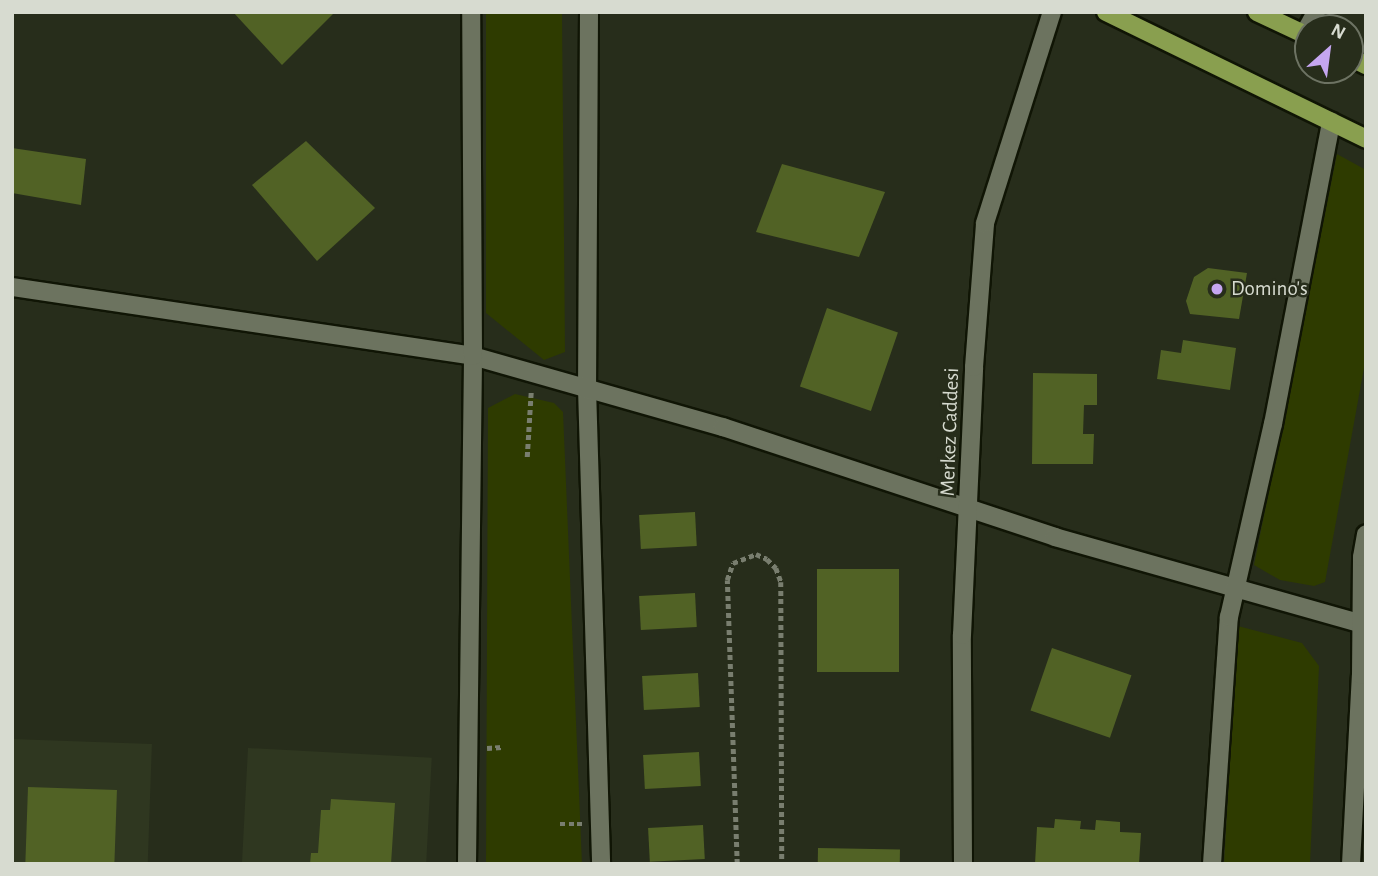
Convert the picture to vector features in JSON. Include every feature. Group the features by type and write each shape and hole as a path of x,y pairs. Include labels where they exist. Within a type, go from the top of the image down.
{"main road":[{"path":"1106,12 1366,139"},
{"path":"1257,12 1294,29"}],"street":[{"path":"467,864 473,356 471,12"},
{"path":"589,12 587,388 601,864"},
{"name":"Merkez Caddesi","path":"963,864 962,635 970,509 974,367 985,223 1052,12"},
{"path":"1212,864 1226,637 1273,424 1331,122"},
{"path":"12,287 473,356 723,427 1055,537 1364,625"},
{"path":"1351,864 1364,625 1362,557 1366,534"}],"path":[{"path":"527,457 532,373"},
{"path":"737,864 727,580 733,563 756,554 767,559 781,582 782,864"},
{"path":"487,748 502,747"}],"shaded area":[{"path":"12,739 152,744 148,864 12,864"},
{"path":"248,748 432,758 426,864 242,864"}],"green space":[{"path":"486,12 562,12 565,352 544,360 486,313"},
{"path":"1337,154 1366,170 1366,357 1325,582 1314,586 1280,580 1254,565"},
{"path":"515,394 554,403 563,412 582,864 486,864 488,408"},
{"path":"1238,626 1302,643 1319,666 1310,864 1224,864"}],"building":[{"path":"233,12 335,12 282,65"},
{"path":"306,141 375,208 317,261 252,185"},
{"path":"12,148 86,159 81,205 12,193"},
{"path":"782,164 885,192 859,257 756,232"},
{"name":"Domino's","path":"1208,268 1247,273 1239,319 1190,314 1186,301 1194,277"},
{"path":"827,308 898,332 871,411 800,386"},
{"path":"1183,340 1236,348 1230,390 1157,379 1161,350 1181,353"},
{"path":"1033,373 1097,374 1097,405 1084,405 1083,434 1094,434 1093,464 1032,464"},
{"path":"695,512 697,546 641,549 639,515"},
{"path":"817,569 899,569 899,672 817,672"},
{"path":"695,593 697,627 641,630 639,596"},
{"path":"1052,648 1131,675 1110,738 1031,710"},
{"path":"698,673 700,707 644,710 642,676"},
{"path":"699,752 701,786 645,789 643,755"},
{"path":"28,787 117,790 114,864 25,864"},
{"path":"331,799 395,803 391,864 310,864 311,853 318,853 321,810 330,810"},
{"path":"1055,819 1081,821 1080,829 1095,830 1096,820 1120,822 1120,832 1141,833 1139,864 1035,864 1037,827 1054,828"},
{"path":"703,825 705,859 650,862 648,828"},
{"path":"818,848 900,849 900,864 818,864"}],"place":[{"name":"Domino's","path":"1217,289"}]}
